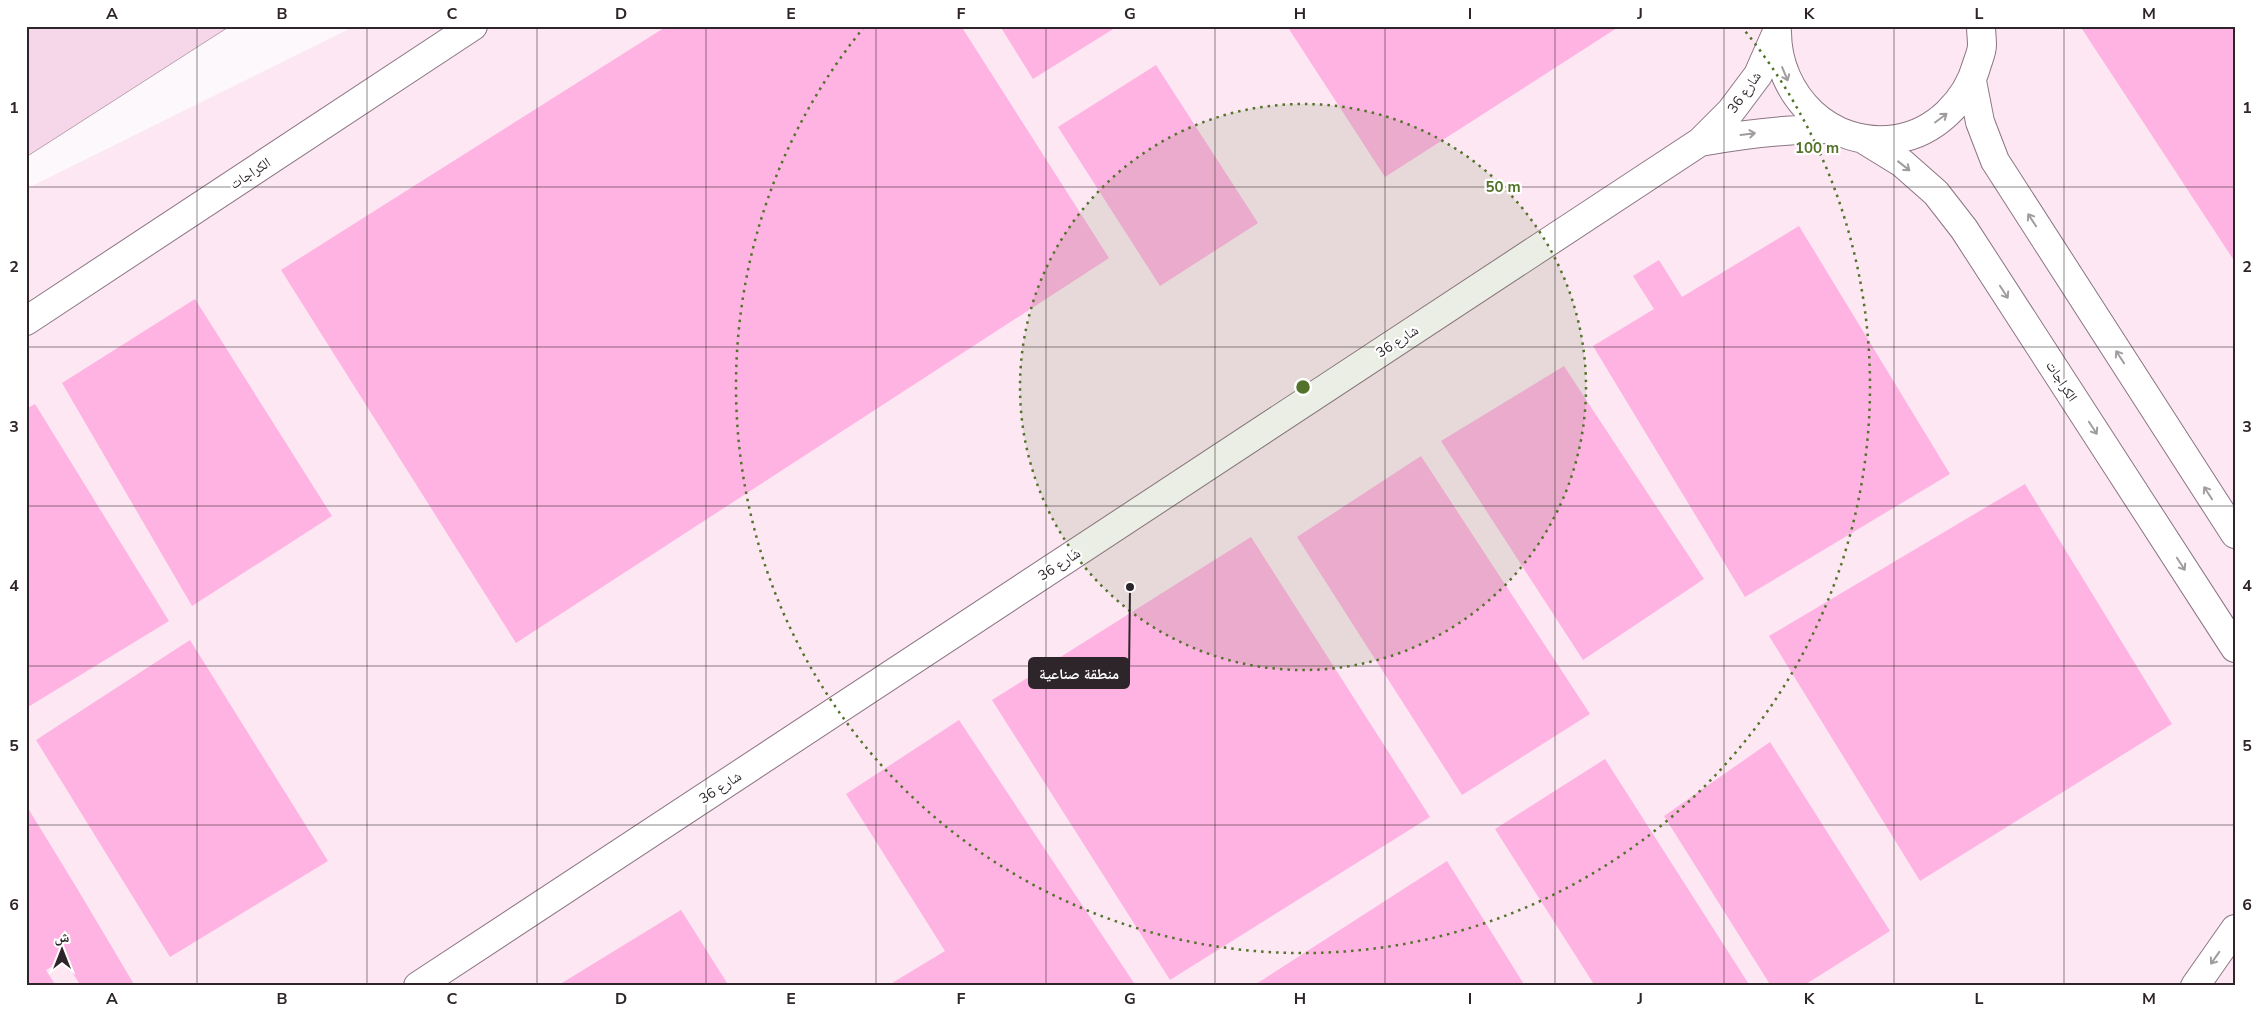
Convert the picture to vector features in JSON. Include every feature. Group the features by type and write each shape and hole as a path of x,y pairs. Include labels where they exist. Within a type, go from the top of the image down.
{"street":[{"name":"الكراجات","path":"26,320 473,26"},
{"path":"1777,30 1782,71 1802,105 1831,128 1863,139 1896,139 1927,128 1954,108 1972,81 1985,33"},
{"name":"شارع 36","path":"418,986 1700,142 1731,111 1758,74 1777,30"},
{"path":"1972,81 1980,122 1995,160 2235,534"},
{"name":"شارع 36","path":"1700,142 1743,134 1787,129 1831,128"},
{"name":"الكراجات","path":"1863,139 1902,163 1936,193 1964,229 2235,648"},
{"path":"2196,986 2235,929"}],"shaded area":[{"path":"26,26 230,26 26,157"},
{"path":"355,26 2235,26 2235,986 26,986 26,189"}],"building":[{"path":"667,26 961,26 1109,258 516,643 281,270"},
{"path":"1000,26 1118,26 1033,79"},
{"path":"1287,26 1620,26 1385,177"},
{"path":"2080,26 2235,26 2235,262"},
{"path":"1156,65 1258,223 1160,286 1058,127"},
{"path":"1799,226 1950,474 1745,597 1593,346 1654,309 1633,276 1659,260 1682,297"},
{"path":"195,299 332,516 192,606 62,383"},
{"path":"1564,366 1704,579 1583,660 1441,441"},
{"path":"35,404 169,621 28,707 26,705 26,409"},
{"path":"1421,456 1590,714 1462,795 1297,537"},
{"path":"2025,484 2172,724 1920,881 1769,636"},
{"path":"1251,537 1430,817 1170,980 992,700"},
{"path":"190,640 328,861 170,957 36,740"},
{"path":"959,720 1136,986 887,986 945,951 846,794"},
{"path":"1770,742 1890,931 1803,986 1771,986 1664,816"},
{"path":"1605,759 1750,986 1595,986 1495,829"},
{"path":"26,805 135,986 81,986 64,960 46,970 56,986 26,986"},
{"path":"1447,861 1525,986 1253,986"},
{"path":"681,910 729,986 557,986"}],"place":[{"name":"منطقة صناعية","path":"1130,587"}]}
